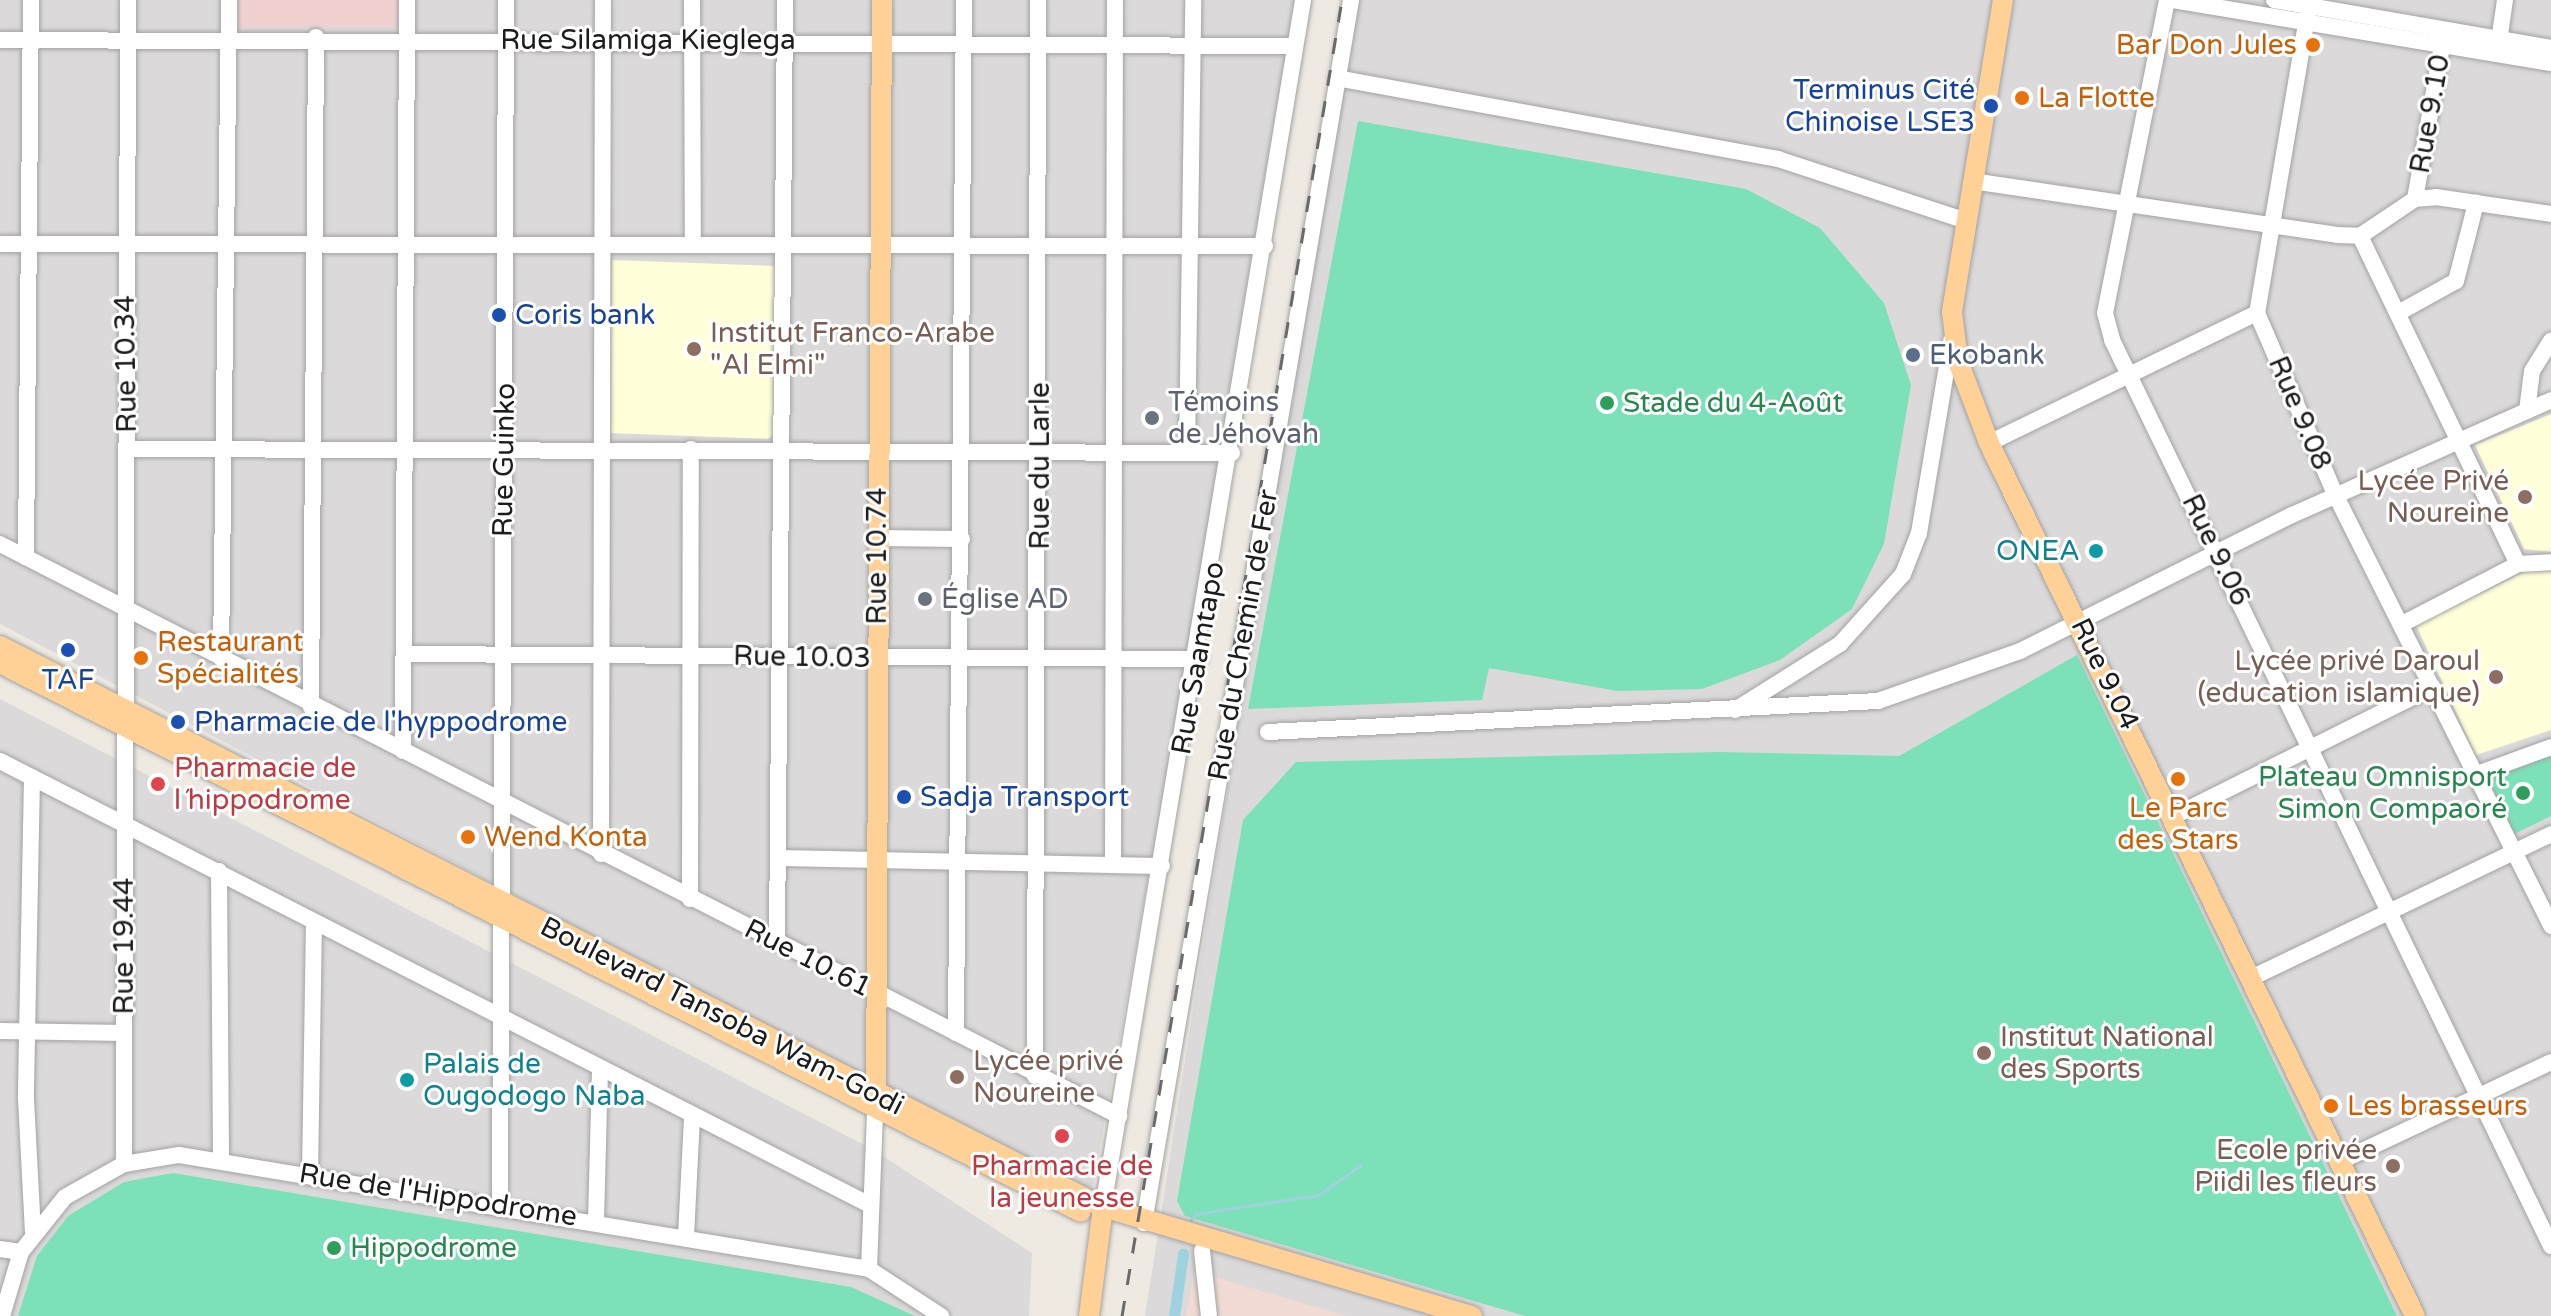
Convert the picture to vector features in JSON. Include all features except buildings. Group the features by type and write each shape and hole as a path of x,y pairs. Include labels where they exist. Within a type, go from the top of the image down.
{"main road":[{"name":"Rue 10.74","path":"876,1103 877,455 882,0"},
{"name":"Rue 9.04","path":"2003,0 1963,220 1951,335 1989,443 2343,1160 2415,1316"},
{"name":"Boulevard Tansoba Wam-Godi","path":"0,646 125,719"},
{"name":"Boulevard Tansoba Wam-Godi","path":"0,663 125,719 876,1103 1102,1214 1202,1251 1425,1316"},
{"name":"Boulevard Tansoba Wam-Godi","path":"1102,1214 1144,1223 1472,1316"},
{"name":"Rue Saamtapo","path":"1089,1316 1102,1214"}],"street":[{"path":"26,557 31,0"},
{"name":"Rue 10.34","path":"125,719 128,0"},
{"path":"221,658 226,40 229,0"},
{"path":"403,751 403,242 407,0"},
{"name":"Rue Guinko","path":"500,1205 498,1015 501,911 498,800 504,448 506,0"},
{"path":"601,854 603,0"},
{"path":"692,0 693,244"},
{"path":"777,942 785,0"},
{"path":"956,1033 963,456 964,0"},
{"name":"Rue du Larle","path":"1035,1076 1040,656 1038,0"},
{"path":"1113,864 1115,0"},
{"path":"1187,452 1193,0"},
{"name":"Rue Saamtapo","path":"1102,1214 1199,659 1303,0"},
{"name":"Rue du Chemin de Fer","path":"1144,1223 1351,0"},
{"name":"Rue 9.06","path":"2167,0 2105,313 2131,378 2218,552 2551,1246"},
{"path":"2173,0 2308,9"},
{"path":"2274,0 2444,37 2498,46 2551,48"},
{"path":"2498,46 2505,0"},
{"path":"1989,443 2131,378 2257,313 2274,227 2308,9"},
{"path":"311,707 316,37"},
{"name":"Rue Silamiga Kieglega","path":"0,40 316,37 1295,46"},
{"name":"Rue 9.10","path":"2415,199 2444,37"},
{"path":"2498,46 2551,63"},
{"path":"1337,78 1778,159 1963,220"},
{"path":"1972,181 2274,227 2360,236 2415,199 2476,203 2551,214"},
{"path":"2400,312 2456,281 2476,203"},
{"path":"2360,236 2400,312 2457,440 2518,564"},
{"path":"0,244 314,245 403,242 1116,249 1265,246"},
{"name":"Rue 9.08","path":"2257,313 2336,496 2551,926"},
{"path":"1734,711 1840,644 1903,574 1919,533 1951,335"},
{"path":"2527,411 2532,371 2551,340"},
{"path":"1268,732 1541,713 1734,711 1878,701 1960,676 2080,622 2336,496 2551,400"},
{"path":"127,449 691,449 963,456 1112,451 1232,453"},
{"path":"690,899 691,449"},
{"path":"877,538 962,539"},
{"name":"Rue 10.61","path":"0,544 311,707 1119,1116"},
{"path":"2402,624 2518,564 2551,562"},
{"name":"Rue 10.03","path":"405,654 1199,659"},
{"path":"2174,816 2310,745 2433,687"},
{"name":"Rue 19.44","path":"124,1164 125,719"},
{"path":"2477,774 2551,747"},
{"path":"0,761 219,871 314,927 498,1015 692,1118 870,1205"},
{"path":"32,777 28,1032 33,1232"},
{"path":"2251,978 2551,834"},
{"path":"778,858 1162,866"},
{"path":"219,871 221,1159"},
{"path":"310,1174 314,927"},
{"path":"0,1031 124,1033"},
{"path":"2343,1160 2551,1062"},
{"path":"596,1221 600,1071"},
{"path":"869,1269 876,1103"},
{"path":"686,1236 692,1118"},
{"name":"Rue de l'Hippodrome","path":"2,1316 21,1252 33,1232 79,1186 124,1164 179,1155 221,1159 500,1205 869,1269 941,1316"},
{"path":"0,1249 21,1252"},
{"path":"1202,1251 1209,1316"}],"shaded area":[{"path":"0,0 1306,0 1091,1198 0,624"},
{"path":"232,0 401,0 401,27 232,27"},
{"path":"1351,0 2551,0 2551,1316 1145,1316"},
{"name":"Institut Franco-Arabe \"Al Elmi\"","path":"612,260 777,266 776,433 768,439 610,433"},
{"name":"Lycée Privé Noureine","path":"2551,414 2551,552 2524,549 2475,445"},
{"name":"Lycée privé Daroul (education islamique)","path":"2551,571 2551,730 2476,755 2416,625 2525,572"},
{"path":"0,699 872,1149 1032,1253 1029,1316 0,1316"},
{"path":"1194,1271 1346,1316 1186,1316"}],"green space":[{"name":"Stade du 4-Août","path":"1358,121 1746,189 1820,228 1884,303 1911,385 1884,544 1852,609 1780,660 1702,689 1617,691 1489,668 1482,700 1248,709"},
{"path":"2077,655 2397,1316 1525,1316 1185,1216 1177,1201 1243,820 1296,762 1718,752 1899,756"},
{"name":"Plateau Omnisport Simon Compaoré","path":"2551,748 2551,816 2514,834 2484,770"},
{"name":"Hippodrome","path":"173,1173 851,1287 915,1316 18,1316 37,1256 68,1216 124,1182"}],"waterway":[{"path":"1187,1225 1195,1214 1318,1195 1361,1165"},
{"path":"1174,1316 1183,1254"}],"railway":[{"path":"1122,1316 1342,0"}],"place":[{"name":"Bar Don Jules","path":"2313,45"},
{"name":"La Flotte","path":"2022,98"},
{"name":"Terminus Cité Chinoise LSE3","path":"1991,106"},
{"name":"Coris bank","path":"499,315"},
{"name":"Institut Franco-Arabe \"Al Elmi\"","path":"694,349"},
{"name":"Ekobank","path":"1913,355"},
{"name":"Stade du 4-Août","path":"1607,403"},
{"name":"Témoins de Jéhovah","path":"1152,418"},
{"name":"Lycée Privé Noureine","path":"2525,497"},
{"name":"ONEA","path":"2096,551"},
{"name":"Église AD","path":"925,599"},
{"name":"TAF","path":"68,650"},
{"name":"Restaurant Spécialités","path":"141,658"},
{"name":"Lycée privé Daroul (education islamique)","path":"2496,677"},
{"name":"Pharmacie de l'hyppodrome","path":"178,722"},
{"name":"Le Parc des Stars","path":"2178,779"},
{"name":"Pharmacie de l´hippodrome","path":"158,784"},
{"name":"Plateau Omnisport Simon Compaoré","path":"2523,793"},
{"name":"Sadja Transport","path":"904,797"},
{"name":"Wend Konta","path":"468,837"},
{"name":"Institut National des Sports","path":"1984,1053"},
{"name":"Lycée privé Noureine","path":"957,1077"},
{"name":"Palais de Ougodogo Naba","path":"407,1080"},
{"name":"Les brasseurs","path":"2331,1106"},
{"name":"Pharmacie de la jeunesse","path":"1062,1136"},
{"name":"Ecole privée Piidi les fleurs","path":"2393,1166"},
{"name":"Hippodrome","path":"334,1248"}]}
